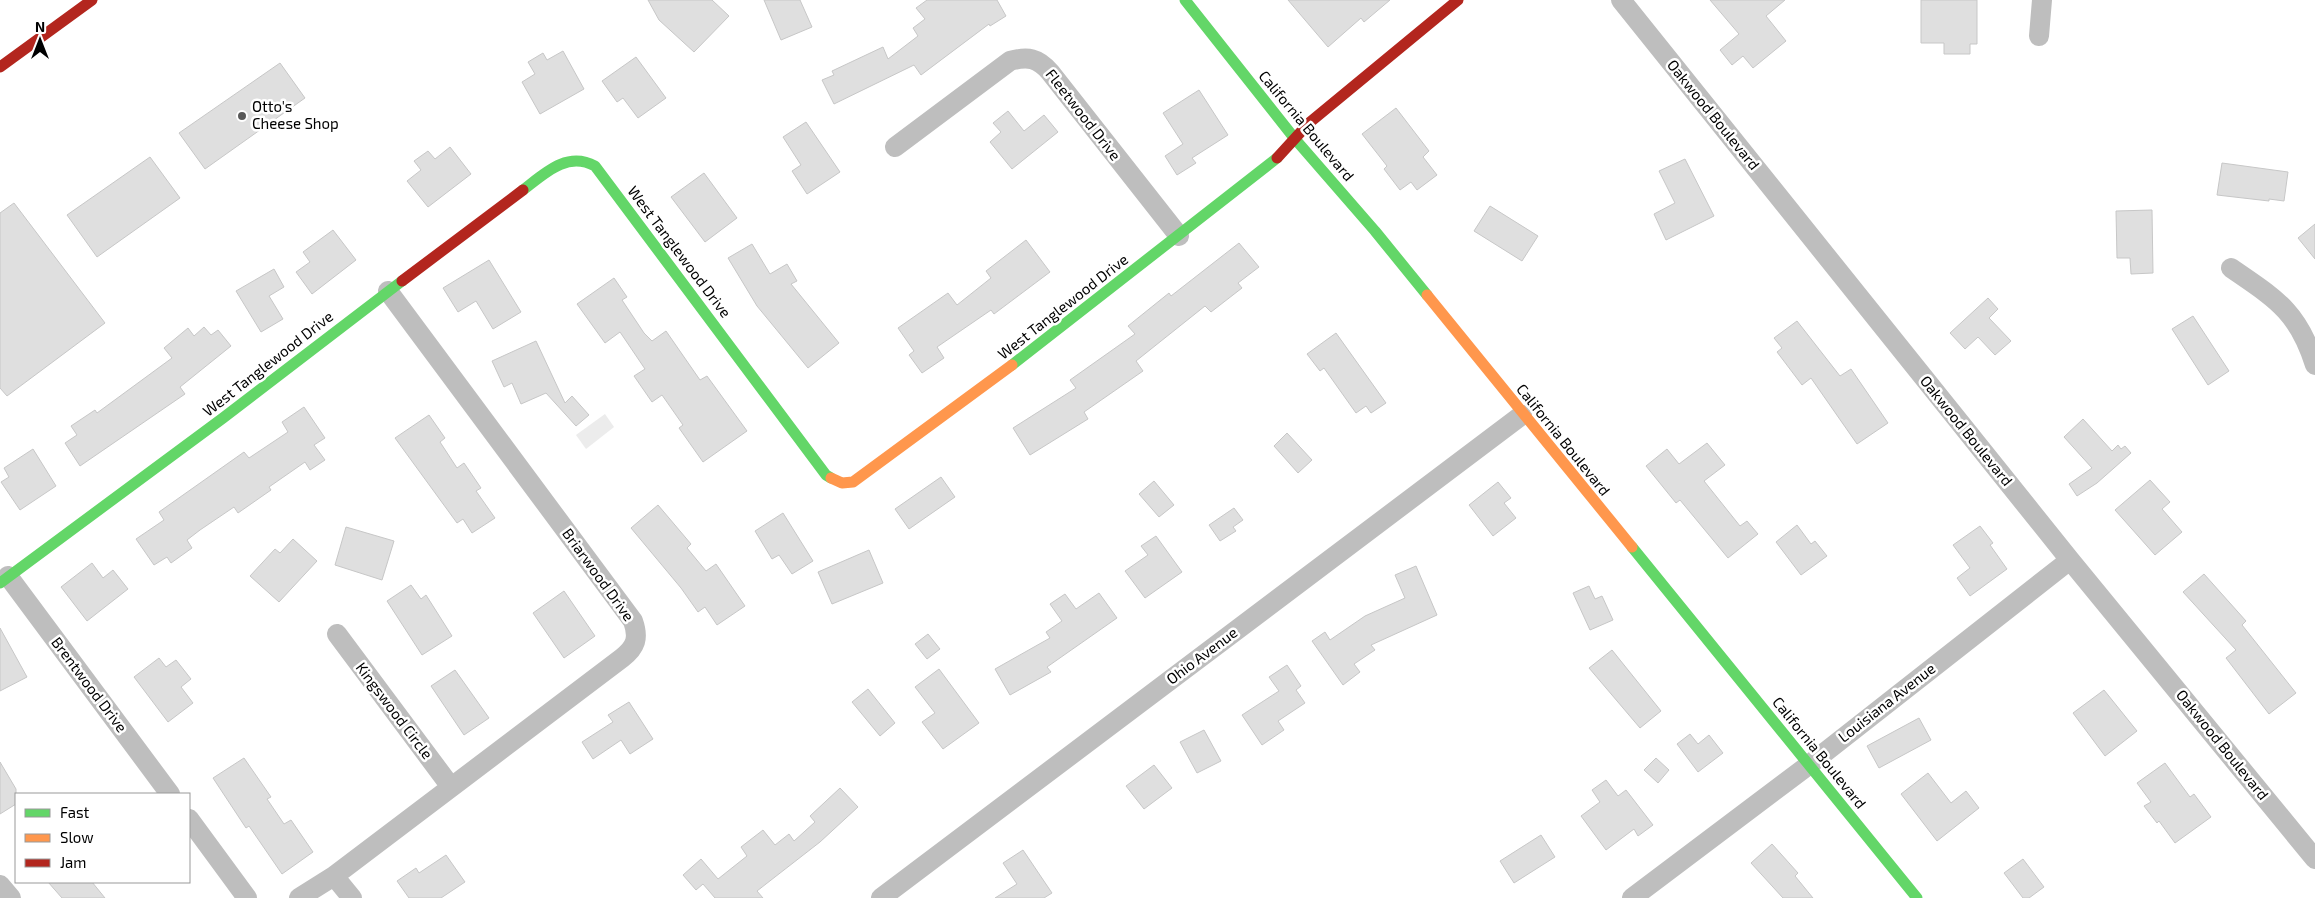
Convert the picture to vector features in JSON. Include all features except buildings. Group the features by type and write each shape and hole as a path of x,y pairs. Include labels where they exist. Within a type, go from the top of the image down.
{"street":[{"path":"0,67 92,0"},
{"name":"California Boulevard","path":"1185,0 1294,139 1375,231 1522,415 1810,764 1917,898"},
{"name":"West Tanglewood Drive","path":"4,580 223,418 388,290 555,166 576,159 596,166 826,475 834,482 844,484 853,482 987,385 1273,162 1309,123 1458,0"},
{"name":"Oakwood Boulevard","path":"1620,0 2070,560 2314,854"},
{"path":"2039,36 2042,0"},
{"name":"Fleetwood Drive","path":"895,147 1010,61 1023,57 1033,58 1042,63 1050,72 1179,236"},
{"path":"2231,268 2278,300 2294,318 2308,341 2315,365"},
{"name":"Briarwood Drive","path":"299,898 334,876 622,658 631,651 636,642 637,633 633,621 388,290"},
{"name":"Ohio Avenue","path":"881,898 1522,415"},
{"name":"Louisiana Avenue","path":"1632,898 1810,764 2070,560"},
{"name":"Brentwood Drive","path":"4,580 169,793"},
{"name":"Kingswood Circle","path":"337,634 451,787"},
{"path":"190,820 248,898"},
{"path":"334,876 352,898"},
{"path":"0,885 11,898"}],"shaded area":[{"path":"605,414 614,427 586,449 576,435"}],"traffic: fast":[{"path":"1185,0 1295,139 1375,231 1427,295"},
{"path":"1012,365 1277,158"},
{"path":"523,190 557,166 575,161 595,166 826,475 831,478"},
{"path":"0,583 223,418 402,281"},
{"path":"1632,547 1917,898"}],"traffic: slow":[{"path":"1427,295 1632,547"},
{"path":"831,478 842,483 853,482 1012,365"}],"traffic: jam":[{"path":"0,67 92,0"},
{"path":"1277,158 1309,123 1458,0"},
{"path":"402,281 523,190"}],"place":[{"name":"Otto's Cheese Shop","path":"242,116"}]}
